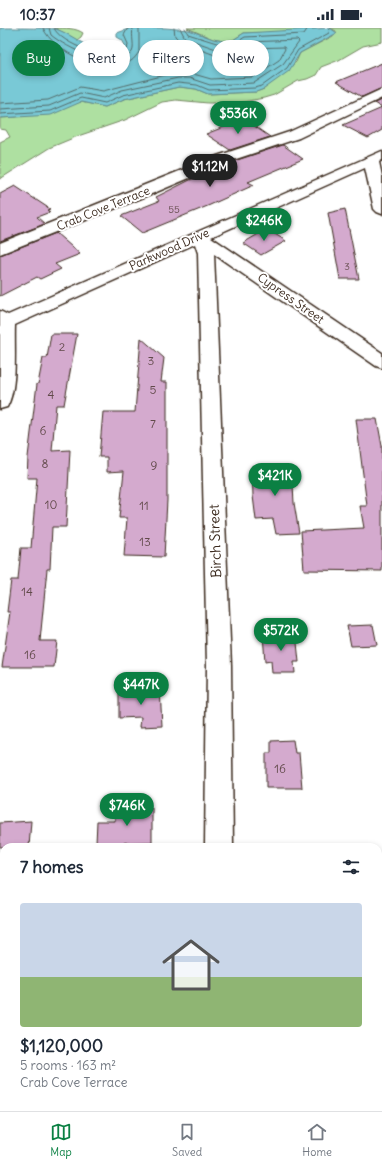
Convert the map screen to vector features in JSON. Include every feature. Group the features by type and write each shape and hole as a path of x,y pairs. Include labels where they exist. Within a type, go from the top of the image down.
{"street":[{"name":"Crab Cove Terrace","path":"0,249 222,159 294,135 382,93"},
{"path":"376,157 382,209"},
{"name":"Parkwood Drive","path":"2,322 376,157"},
{"name":"Cypress Street","path":"199,236 382,362"},
{"name":"Birch Street","path":"199,236 206,252 219,665 219,843"},
{"path":"0,402 4,379 2,322"}],"green space":[{"path":"55,28 66,28 80,31 83,33 77,40"},
{"path":"187,28 317,28 290,32 244,33 233,40 213,39"},
{"path":"330,28 382,28 382,42 363,46 339,60 321,67 316,75 298,81 274,95 264,98 238,103 208,103 176,100 162,102 125,120 78,136 49,148 0,179 0,142 10,137 6,130 0,129 0,118 16,117 81,102 105,107 124,99 179,87 196,89 208,94 256,92 264,89 296,62 300,53 335,35 336,31"}],"water":[{"path":"0,28 56,29 78,40 73,40 73,76 130,76 130,40 122,40 117,37 117,33 131,28 189,30 218,40 212,40 212,76 269,76 269,40 233,40 244,33 330,28 337,33 300,53 289,71 264,89 256,92 208,94 196,89 179,87 124,99 105,107 81,102 51,115 0,118"}],"building":[{"path":"382,63 382,88 362,97 336,82"},
{"path":"382,100 382,108 374,103"},
{"path":"382,108 382,130 368,138 343,125"},
{"path":"244,119 270,137 230,150 206,134"},
{"path":"283,145 303,159 248,182 254,185 210,205 142,233 121,216 159,201 156,197 228,163"},
{"path":"15,186 50,209 47,210 50,212 37,217 45,224 0,241 0,194"},
{"path":"345,209 359,279 340,279 328,213"},
{"path":"267,229 286,241 261,255 243,243"},
{"path":"56,233 80,254 55,264 61,269 40,279 37,277 0,296 0,255"},
{"path":"51,334 77,334 64,405 56,405 52,451 70,450 66,527 52,527 50,569 47,569 40,641 57,641 54,667 2,667 10,612 7,612 11,580 18,580 21,548 31,548 37,478 27,478 28,457 37,384 43,358 47,358"},
{"path":"141,338 164,358 161,382 167,382 167,500 164,557 124,556 127,518 119,518 124,471 107,472 107,457 99,457 103,412 135,412"},
{"path":"356,419 377,419 382,446 382,571 304,570 301,531 364,528 360,506 367,506"},
{"path":"252,466 292,467 294,503 299,533 276,534 273,519 256,520 253,496"},
{"path":"373,625 377,645 351,646 347,626"},
{"path":"296,633 299,662 294,662 295,673 272,673 271,661 265,662 263,634"},
{"path":"160,688 162,726 140,727 141,717 119,718 119,689"},
{"path":"293,740 295,753 299,753 302,788 266,788 266,753 271,753 271,741"},
{"path":"152,808 152,842 96,843 97,821 115,821 115,809"},
{"path":"31,821 29,843 0,843 0,823"}]}
